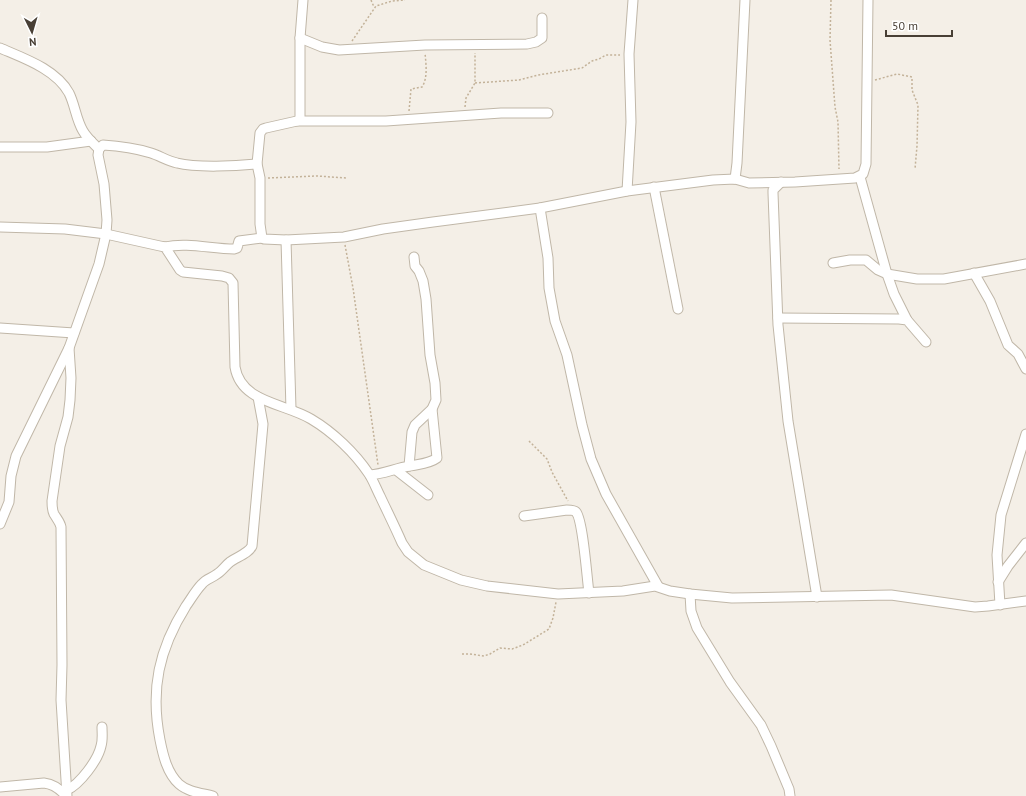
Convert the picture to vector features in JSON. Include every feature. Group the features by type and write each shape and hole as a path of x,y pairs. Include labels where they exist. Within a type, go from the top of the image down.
{"street":[{"path":"297,122 300,116 300,38 303,0"},
{"path":"627,191 631,122 630,54 633,0"},
{"path":"735,179 745,0"},
{"path":"0,227 65,228 106,234 165,248 171,246 184,246 234,249 237,248 239,241 262,238 286,240 344,237 383,229 540,208 627,191 679,184 735,179 749,183 860,177 863,174 866,164 868,0"},
{"path":"300,38 331,49 425,45 527,44 540,40 542,35 542,18"},
{"path":"0,48 28,60 57,78 68,92 76,110 81,128 99,149"},
{"path":"262,238 260,224 260,178 257,164 260,133 263,130 297,122 409,120 460,116 548,113"},
{"path":"0,147 47,147 91,141"},
{"path":"0,524 9,502 11,476 16,456 69,348 99,264 106,234 106,195 98,155 99,149 103,145 122,146 153,154 169,161 185,164 237,166 257,164"},
{"path":"860,177 894,294 907,320 926,342"},
{"path":"781,182 773,193 778,318 788,422 817,596"},
{"path":"654,187 678,309"},
{"path":"540,208 548,258 549,288 555,321 567,355 591,459 606,494 658,586"},
{"path":"286,240 291,409"},
{"path":"165,248 183,272 222,276 229,278 232,281 234,352 236,375 240,382 247,390 262,400 291,409 312,420 333,435 349,450 374,474 402,542 408,552 418,561 441,572 473,584 558,594 622,591 658,586 670,591 732,598 891,595 975,606 1000,605 1026,601"},
{"path":"409,466 412,432 415,425 432,409 436,400 435,383 430,356 428,314 423,281 415,266 414,257"},
{"path":"833,263 850,260 866,260 878,270 887,274 917,279 944,279 1026,264"},
{"path":"974,273 990,301 1008,345 1018,354 1026,369"},
{"path":"778,318 907,320"},
{"path":"0,328 74,333"},
{"path":"67,794 61,700 61,527 54,514 52,501 60,446 68,417 70,400 71,378 69,348"},
{"path":"213,796 190,791 184,788 176,781 168,768 162,750 158,730 155,711 155,692 162,655 169,636 200,585 219,573 229,562 250,550 252,546 263,424 258,397"},
{"path":"374,474 424,464 434,460 438,456 432,409"},
{"path":"1000,605 997,541 1001,515 1026,434"},
{"path":"396,470 428,495"},
{"path":"524,516 572,510 576,512 579,517 588,593"},
{"path":"998,582 1008,566 1026,543"},
{"path":"690,594 691,611 697,628 730,682 761,725 789,788 790,796"},
{"path":"67,794 78,783 97,756 102,745 102,727"},
{"path":"0,787 44,783 49,784 67,794"}],"path":[{"path":"371,0 374,8"},
{"path":"347,49 376,6 392,1 405,0"},
{"path":"831,0 830,40 835,107 838,122 839,179"},
{"path":"409,120 411,90 422,87 424,84 426,67 425,45"},
{"path":"460,116 465,113 466,98 475,83 475,45"},
{"path":"475,83 519,80 538,75 582,68 592,61 606,56 630,54"},
{"path":"867,82 897,74 912,77 912,90 918,105 915,169"},
{"path":"260,178 317,176 346,178"},
{"path":"344,237 353,288 374,474"},
{"path":"529,441 547,459 552,472 572,510"},
{"path":"462,654 484,656 500,648 512,649 523,646 550,628 558,594"}]}
